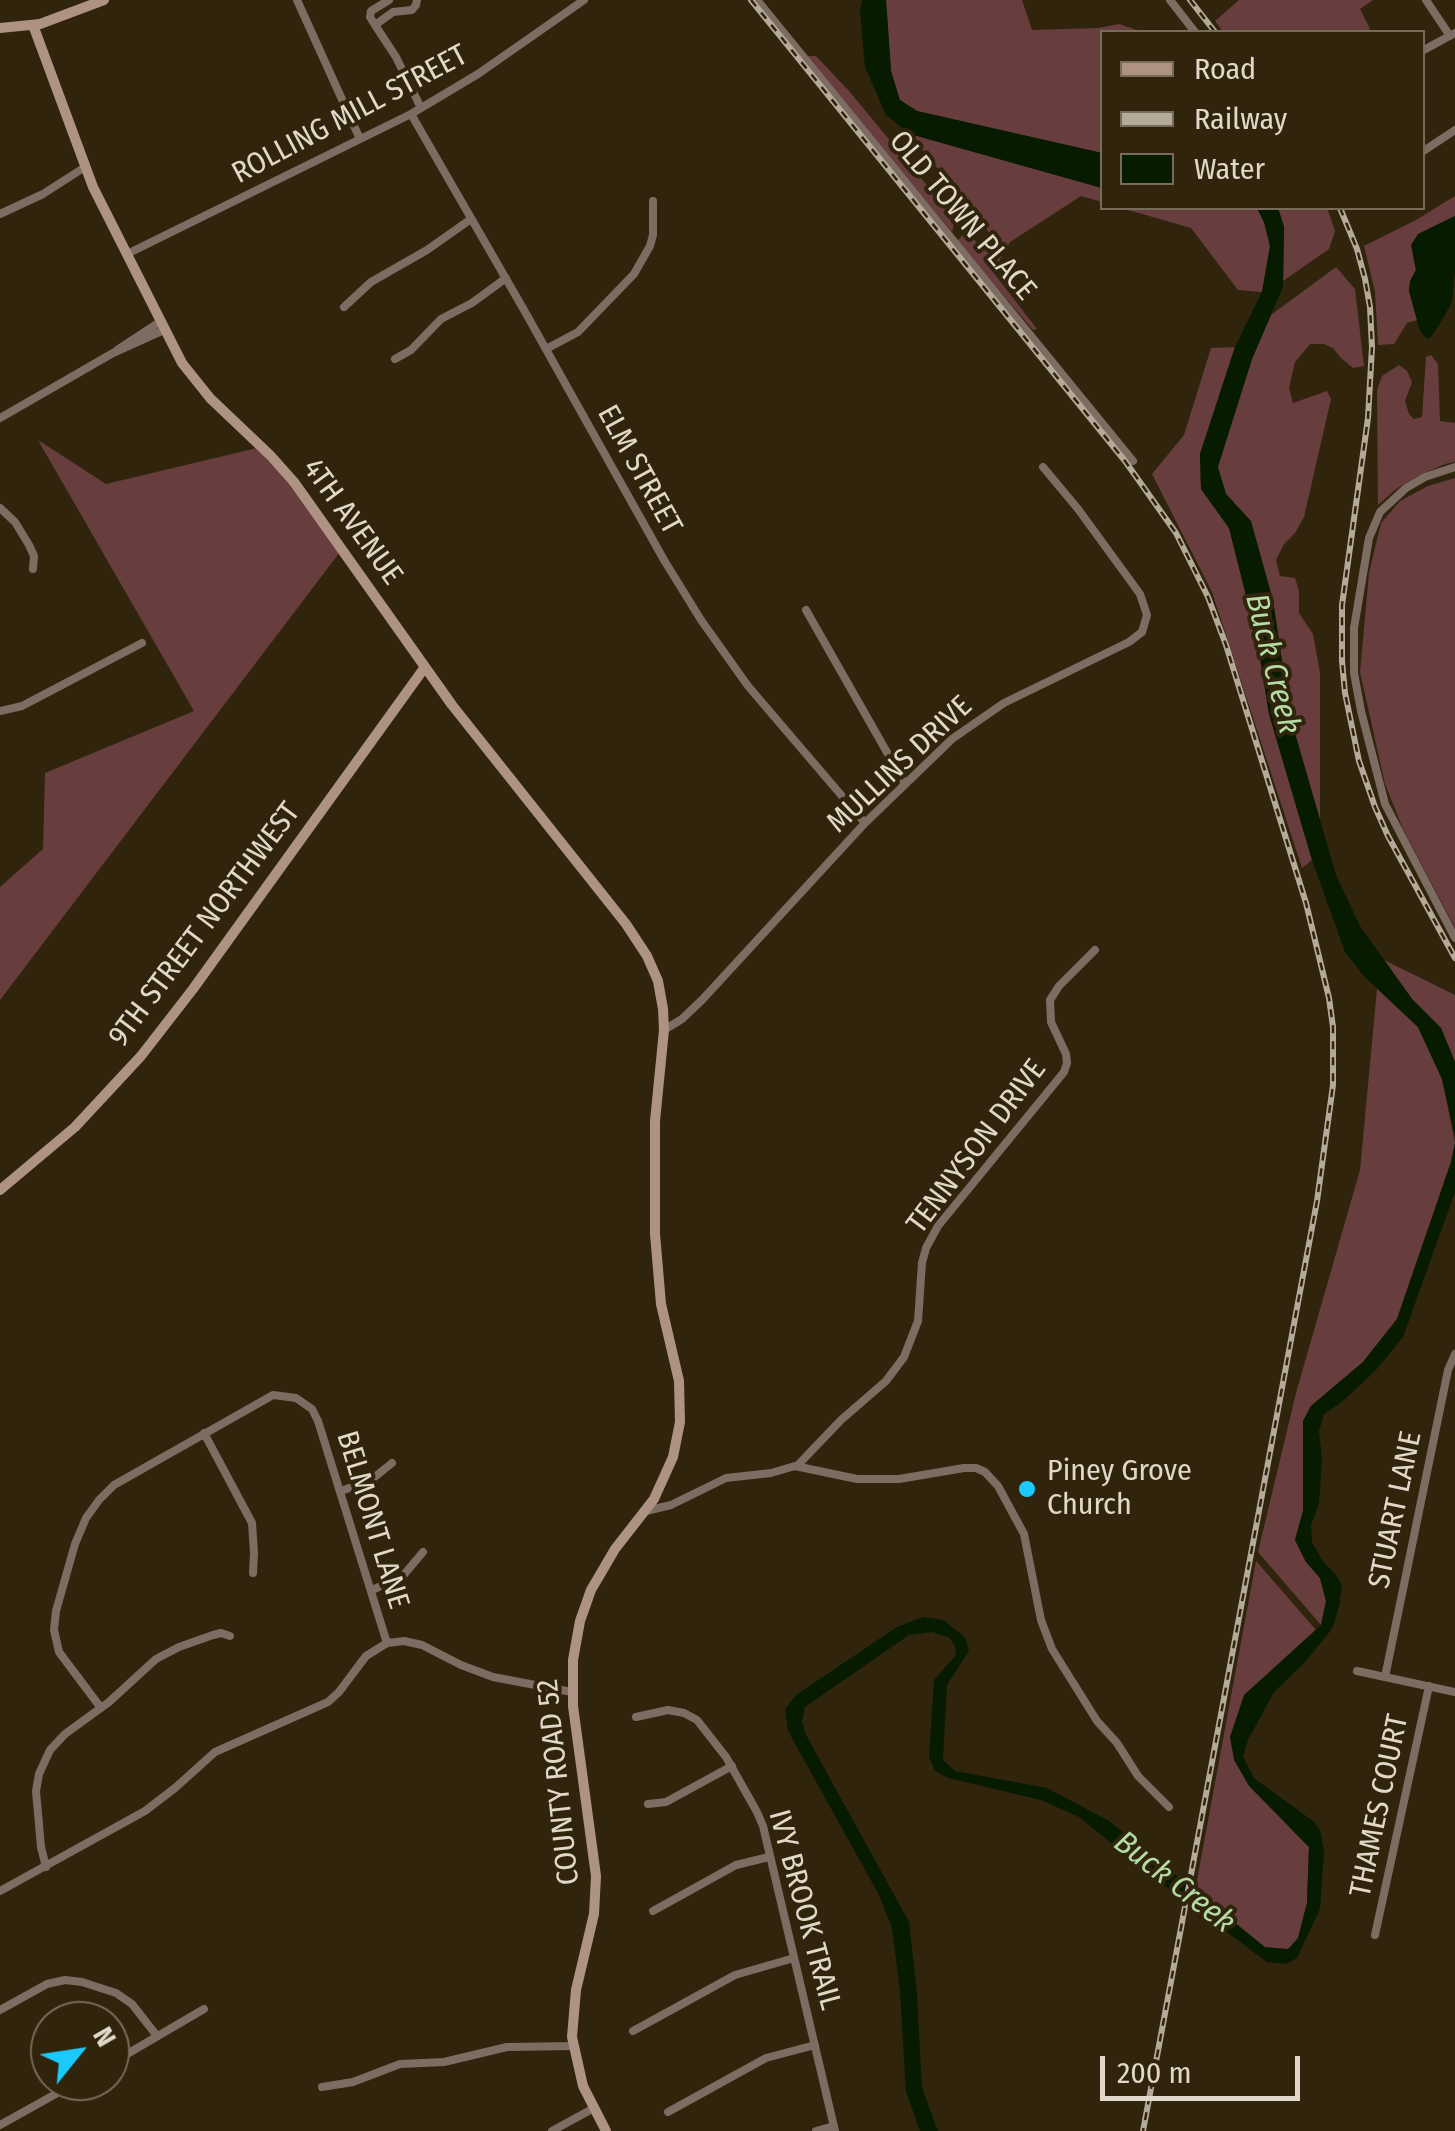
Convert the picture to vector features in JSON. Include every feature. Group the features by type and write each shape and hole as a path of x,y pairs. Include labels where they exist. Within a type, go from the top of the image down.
{"street":[{"path":"0,28 34,25 104,0"},
{"path":"297,0 360,139"},
{"path":"390,0 371,11 370,16 421,108"},
{"path":"376,26 393,12 412,10 417,0"},
{"name":"ROLLING MILL STREET","path":"127,254 411,114 478,74 584,0"},
{"name":"OLD TOWN PLACE","path":"757,0 1133,461"},
{"path":"1170,0 1194,30"},
{"path":"1425,49 1452,34 1426,0"},
{"name":"4TH AVENUE","path":"34,25 85,167 182,363 202,389 294,482 462,718 641,946 658,982 664,1030"},
{"name":"ELM STREET","path":"411,114 664,560 713,639 864,823"},
{"path":"1425,150 1455,130"},
{"path":"0,214 46,192 85,167"},
{"path":"546,349 578,332 634,274 653,235 653,201"},
{"path":"344,307 372,282 470,219"},
{"path":"395,359 411,350 441,319 472,303 506,278"},
{"path":"0,418 162,326"},
{"name":"MULLINS DRIVE","path":"664,1030 702,1000 864,823 952,739 987,713 1129,642 1149,625 1140,594 1043,467"},
{"path":"1455,467 1406,488 1380,512 1369,538 1354,628 1357,692 1385,804 1455,938"},
{"path":"0,508 15,522 29,545 34,556 33,569"},
{"path":"806,610 905,784"},
{"path":"0,711 22,706 142,642"},
{"name":"9TH STREET NORTHWEST","path":"0,1190 75,1127 141,1056 193,990 425,667"},
{"name":"TENNYSON DRIVE","path":"797,1466 840,1420 886,1381 904,1357 918,1320 926,1248 938,1226 1064,1072 1066,1054 1051,1022 1050,1000 1095,950"},
{"name":"COUNTY ROAD 52","path":"606,2131 583,2086 573,2046 574,2008 591,1932 596,1876 572,1692 575,1640 586,1602 604,1566 664,1480 682,1408 661,1304 654,1234 656,1120 664,1030"},
{"name":"STUART LANE","path":"1385,1677 1448,1370 1455,1354"},
{"name":"BELMONT LANE","path":"101,1708 60,1652 54,1630 80,1532 99,1500 114,1486 267,1397 281,1394 296,1398 316,1416 387,1643"},
{"path":"204,1433 252,1523 252,1572"},
{"path":"341,1491 370,1480 392,1463"},
{"path":"646,1511 670,1505 726,1478 797,1466 847,1479 898,1479 964,1468 980,1470 998,1486 1024,1534 1041,1620 1052,1649 1138,1776 1169,1807"},
{"path":"372,1590 402,1577 423,1552"},
{"path":"46,1867 36,1791 44,1760 59,1740 166,1654 212,1635 230,1636"},
{"path":"0,1892 145,1811 215,1752 328,1702 366,1656 387,1643 422,1644 493,1677 572,1692"},
{"path":"1357,1671 1455,1692"},
{"name":"THAMES COURT","path":"1376,1935 1428,1686"},
{"name":"IVY BROOK TRAIL","path":"636,1717 668,1710 691,1716 710,1733 732,1766 760,1820 835,2128"},
{"path":"648,1804 666,1802 732,1766"},
{"path":"652,1911 736,1866 770,1857"},
{"path":"633,2030 735,1975 794,1958"},
{"path":"0,2010 47,1984 82,1982 124,1998 157,2036"},
{"path":"130,2052 204,2009"},
{"path":"668,2112 766,2058 815,2044"},
{"path":"322,2087 352,2082 400,2064 444,2062 507,2047 573,2046"},
{"path":"0,2125 43,2101"},
{"path":"552,2131 594,2108"},
{"path":"816,2131 835,2128"}],"shaded area":[{"path":"886,0 1022,0 1032,30 1119,24 1137,30 1100,30 1100,153 917,111 899,100 891,71"},
{"path":"1239,0 1373,0 1360,9 1368,30 1222,30 1215,21"},
{"path":"805,56 816,56 849,91 955,219 952,232"},
{"path":"910,134 1100,187 1100,201 1081,196 1010,242 993,272 1037,329 1033,330 957,241 965,233 988,251 995,240"},
{"path":"1455,196 1455,216 1419,234 1413,256 1416,270 1409,291 1417,320 1407,323 1394,344 1378,345 1375,292 1364,246"},
{"path":"1128,210 1258,210 1270,246 1262,292 1238,290 1191,228"},
{"path":"1279,210 1328,210 1335,231 1329,249 1283,281 1284,227"},
{"path":"1336,267 1355,289 1364,366 1353,368 1324,344 1310,344 1295,362 1289,388 1293,403 1327,391 1331,399 1304,517 1276,560 1280,576 1295,578 1299,613 1313,634 1320,673 1320,820 1290,716 1273,600 1217,467 1252,359 1271,315"},
{"path":"1235,347 1200,454 1201,489 1229,528 1257,639 1269,714 1312,860 1302,868 1212,592 1152,474 1184,435 1211,348"},
{"path":"1431,355 1438,364 1440,421 1455,423 1455,462 1418,476 1378,505 1377,390 1382,376 1399,365 1412,382 1405,401 1409,414 1414,419 1422,417 1426,357"},
{"path":"38,440 106,484 257,448 291,483 340,552 0,1000 0,887 43,849 45,773 194,711"},
{"path":"1455,478 1455,928 1403,829 1385,784 1360,672 1369,573 1381,523 1400,501 1428,486"},
{"path":"1384,960 1455,995 1455,1062 1441,1028 1412,999"},
{"path":"1377,989 1418,1027 1442,1079 1455,1143 1397,1319 1363,1362 1311,1406 1303,1421 1303,1511 1295,1540 1320,1578 1326,1601 1321,1625 1258,1552 1296,1393 1360,1170"},
{"path":"1256,1561 1316,1630 1290,1655 1234,1760 1309,1847 1307,1903 1298,1939 1288,1950 1265,1948 1195,1891"}],"water":[{"path":"862,0 886,0 891,71 900,100 917,111 1100,153 1100,187 910,134 886,115 865,67"},
{"name":"Buck Creek","path":"1258,210 1279,210 1284,227 1283,287 1252,359 1218,467 1226,494 1251,521 1273,600 1290,716 1336,875 1360,926 1412,999 1441,1028 1455,1062 1455,1136 1442,1079 1418,1027 1363,975 1345,952 1312,860 1269,714 1257,639 1229,528 1201,489 1200,454 1235,347 1262,292 1270,246"},
{"path":"1455,216 1452,302 1427,339 1420,331 1409,291 1416,270 1411,245 1418,234"},
{"name":"Buck Creek","path":"1455,1143 1455,1192 1403,1337 1376,1370 1324,1414 1319,1431 1322,1460 1319,1504 1311,1525 1312,1542 1342,1585 1332,1629 1274,1692 1243,1757 1255,1779 1320,1830 1324,1851 1320,1909 1297,1958 1286,1964 1267,1962 1079,1817 1041,1800 948,1778 935,1771 929,1757 934,1680 956,1655 950,1638 932,1632 909,1635 805,1707 805,1733 909,1922 922,2088 938,2131 920,2131 906,2092 892,1928 879,1895 788,1731 785,1709 796,1695 897,1627 923,1617 943,1620 965,1637 969,1651 947,1685 943,1760 955,1771 1047,1788 1109,1821 1265,1947 1288,1949 1298,1938 1307,1903 1309,1847 1249,1786 1234,1760 1230,1737 1244,1695 1321,1625 1326,1601 1320,1578 1295,1540 1303,1511 1303,1421 1311,1406 1363,1362 1397,1319"}],"railway":[{"path":"751,0 1125,461 1176,533 1208,597 1226,645 1306,903 1329,998 1333,1085 1317,1201 1143,2131"},
{"path":"1190,0 1213,30"},
{"path":"1341,210 1365,279 1372,347 1368,418 1342,605 1345,693 1359,761 1375,807 1455,958"}],"place":[{"name":"Piney Grove Church","path":"1027,1489"}]}
